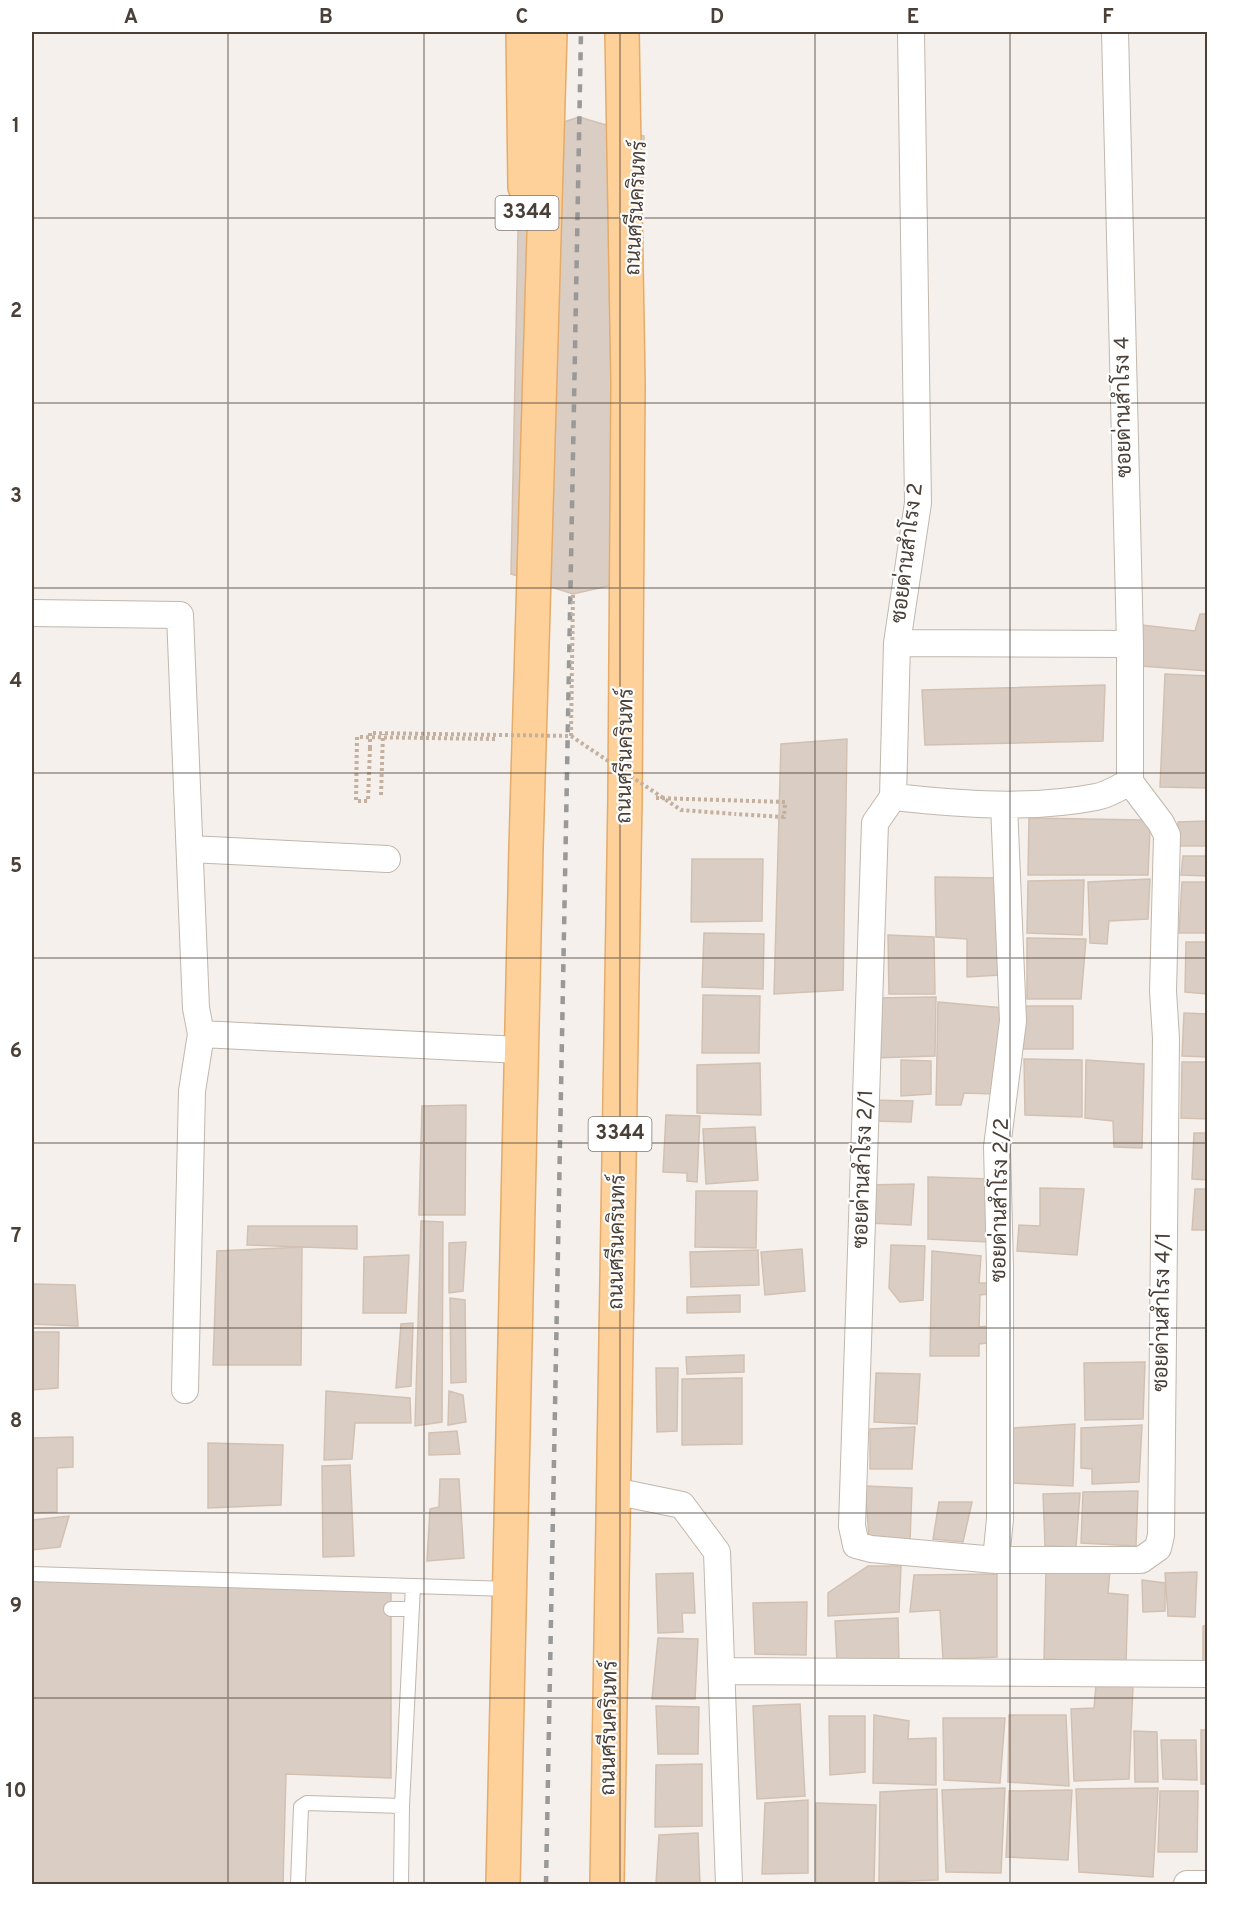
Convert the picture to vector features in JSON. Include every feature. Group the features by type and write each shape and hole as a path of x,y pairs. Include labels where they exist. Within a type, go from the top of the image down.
{"main road":[{"name":"3344","path":"523,32 524,165 538,395"},
{"name":"3344","path":"503,1884 508,1589 538,395 550,32"},
{"name":"ถนนศรีนครินทร์","path":"607,1884 626,798 628,384 622,32"},
{"name":"ถนนศรีนครินทร์","path":"628,384 645,32"}],"street":[{"name":"ซอยด่านสำโรง 2","path":"893,797 897,643 918,503 911,32"},
{"name":"ซอยด่านสำโรง 4","path":"1115,32 1130,644 1130,782"},
{"path":"32,613 180,615 196,1008 201,1034 192,1091 185,1390"},
{"path":"897,643 1130,644"},
{"path":"893,797 951,804 1005,805 1099,797 1130,782"},
{"name":"ซอยด่านสำโรง 4/1","path":"856,1545 871,1549 996,1560 1141,1560 1158,1548 1161,1535 1166,1038 1163,991 1167,835 1161,823 1130,782"},
{"name":"ซอยด่านสำโรง 2/1","path":"856,1545 852,1526 875,823 893,797"},
{"name":"ซอยด่านสำโรง 2/2","path":"996,1560 1000,1495 1000,1268 997,1147 1013,1021 1005,805"},
{"path":"190,849 387,859"},
{"path":"201,1034 522,1050"},
{"path":"614,1491 682,1505 717,1552 729,1884"},
{"path":"722,1671 1208,1674"},
{"path":"1187,1884 1208,1884"}],"lane":[{"path":"32,1574 508,1589"},
{"path":"401,1884 402,1806 413,1586"},
{"path":"391,1609 412,1609"},
{"path":"298,1884 301,1807 304,1804 402,1806"}],"path":[{"path":"571,736 573,594"},
{"path":"530,740 357,737 356,801 368,801 369,794 370,748 370,733 571,736 681,810 784,817 785,802 776,802 626,798"},
{"path":"381,795 383,734"}],"building":[{"path":"579,117 644,136 635,580 573,594 511,574 520,136"},
{"path":"1200,614 1208,614 1208,671 1141,666 1142,625 1195,631"},
{"path":"1165,674 1208,676 1208,788 1160,787"},
{"path":"1105,685 1103,741 925,745 922,690"},
{"path":"847,739 843,990 774,994 781,744"},
{"path":"1029,818 1144,820 1150,829 1148,875 1028,875"},
{"path":"1208,821 1208,846 1179,846 1178,822"},
{"path":"1183,856 1208,856 1208,876 1181,875"},
{"path":"692,859 763,859 762,921 691,922"},
{"path":"935,877 1000,878 1000,975 967,977 967,939 936,937"},
{"path":"1150,879 1148,919 1109,921 1107,944 1090,943 1088,882"},
{"path":"1084,880 1082,935 1027,933 1028,881"},
{"path":"1182,882 1208,882 1208,933 1179,933"},
{"path":"704,933 764,934 763,989 702,987"},
{"path":"888,935 934,937 935,994 889,994"},
{"path":"1027,938 1086,939 1081,999 1027,999"},
{"path":"1186,942 1208,942 1208,994 1185,992"},
{"path":"703,995 760,996 759,1053 702,1053"},
{"path":"936,997 935,1056 873,1058 875,998"},
{"path":"938,1002 1004,1008 995,1094 964,1093 961,1105 936,1105"},
{"path":"1022,1006 1073,1006 1073,1049 1022,1049"},
{"path":"1184,1013 1208,1014 1208,1057 1182,1056"},
{"path":"1024,1059 1082,1060 1082,1117 1025,1115"},
{"path":"901,1060 931,1061 931,1094 901,1096"},
{"path":"1086,1060 1144,1064 1142,1148 1114,1147 1113,1121 1085,1118"},
{"path":"1182,1062 1208,1062 1208,1119 1181,1118"},
{"path":"760,1063 761,1115 697,1113 697,1065"},
{"path":"871,1100 913,1101 911,1122 872,1121"},
{"path":"466,1105 465,1215 419,1215 422,1106"},
{"path":"666,1115 700,1116 697,1182 687,1181 687,1173 663,1172"},
{"path":"755,1127 758,1180 706,1184 703,1129"},
{"path":"1194,1133 1208,1133 1208,1180 1192,1179"},
{"path":"928,1177 992,1179 988,1242 928,1239"},
{"path":"914,1184 911,1225 869,1223 867,1185"},
{"path":"1040,1188 1084,1189 1077,1255 1017,1251 1019,1225 1040,1226"},
{"path":"1195,1189 1208,1189 1208,1230 1192,1230"},
{"path":"696,1191 757,1191 756,1248 695,1247"},
{"path":"421,1221 443,1222 442,1422 415,1426"},
{"path":"248,1226 357,1226 357,1249 247,1245"},
{"path":"466,1242 463,1291 449,1293 449,1243"},
{"path":"891,1245 925,1246 923,1300 900,1302 889,1288"},
{"path":"302,1247 301,1365 213,1365 217,1251"},
{"path":"802,1249 805,1291 765,1295 761,1252"},
{"path":"758,1250 759,1285 691,1287 690,1252"},
{"path":"932,1251 981,1256 979,1283 989,1283 988,1294 980,1295 979,1327 988,1326 987,1343 979,1344 979,1356 930,1356"},
{"path":"409,1255 406,1313 363,1313 364,1257"},
{"path":"32,1284 75,1285 78,1326 32,1324"},
{"path":"740,1295 740,1312 687,1313 687,1297"},
{"path":"450,1298 465,1300 466,1382 451,1383"},
{"path":"413,1323 411,1386 396,1388 401,1324"},
{"path":"32,1332 59,1332 58,1388 32,1390"},
{"path":"744,1355 744,1372 687,1374 686,1357"},
{"path":"1145,1362 1143,1419 1085,1420 1084,1363"},
{"path":"656,1368 678,1368 677,1431 657,1432"},
{"path":"876,1373 920,1374 917,1424 874,1422"},
{"path":"742,1378 742,1444 682,1445 682,1379"},
{"path":"326,1391 410,1398 411,1423 355,1423 352,1459 324,1460"},
{"path":"449,1391 463,1395 466,1422 448,1425"},
{"path":"1075,1424 1073,1486 1013,1483 1013,1428"},
{"path":"1142,1425 1139,1482 1092,1484 1092,1469 1081,1468 1081,1428"},
{"path":"915,1427 912,1469 870,1469 870,1429"},
{"path":"457,1431 460,1454 429,1455 429,1433"},
{"path":"73,1437 73,1467 57,1468 57,1512 32,1513 32,1438"},
{"path":"208,1443 283,1445 281,1505 208,1508"},
{"path":"350,1465 354,1556 323,1557 322,1466"},
{"path":"440,1479 459,1479 464,1558 427,1561 430,1509 439,1507"},
{"path":"865,1486 912,1488 910,1541 869,1537"},
{"path":"1138,1491 1136,1546 1081,1543 1083,1492"},
{"path":"1080,1493 1076,1547 1045,1546 1043,1494"},
{"path":"939,1502 972,1502 963,1542 933,1539"},
{"path":"69,1516 60,1547 32,1550 32,1520"},
{"path":"868,1566 901,1566 899,1612 828,1616 828,1593"},
{"path":"1046,1570 1110,1570 1108,1593 1128,1595 1126,1664 1044,1659"},
{"path":"1197,1572 1195,1617 1168,1616 1165,1573"},
{"path":"693,1573 695,1613 682,1613 683,1632 658,1633 656,1574"},
{"path":"997,1574 997,1657 943,1659 940,1610 910,1612 914,1575"},
{"path":"32,1580 391,1591 391,1778 286,1774 283,1884 32,1884"},
{"path":"1142,1580 1165,1583 1165,1611 1143,1612"},
{"path":"807,1602 806,1655 755,1654 753,1603"},
{"path":"898,1618 899,1663 837,1663 835,1621"},
{"path":"1208,1625 1208,1663 1203,1663 1203,1626"},
{"path":"658,1638 698,1639 695,1699 652,1699"},
{"path":"1096,1685 1133,1686 1129,1779 1074,1781 1071,1709 1094,1708"},
{"path":"800,1704 805,1796 757,1799 753,1706"},
{"path":"656,1706 699,1707 698,1754 658,1754"},
{"path":"874,1715 909,1721 908,1739 936,1738 936,1785 873,1783"},
{"path":"1009,1715 1066,1715 1069,1786 1008,1782"},
{"path":"829,1716 865,1716 865,1772 830,1775"},
{"path":"943,1718 1005,1718 1000,1783 944,1780"},
{"path":"1201,1730 1208,1730 1208,1784 1201,1784"},
{"path":"1134,1731 1157,1732 1158,1782 1135,1782"},
{"path":"1161,1740 1196,1740 1197,1780 1163,1779"},
{"path":"702,1764 702,1826 655,1827 656,1765"},
{"path":"1005,1788 1001,1873 946,1872 942,1790"},
{"path":"1158,1788 1153,1877 1079,1872 1076,1789"},
{"path":"937,1789 938,1880 879,1882 880,1792"},
{"path":"1072,1790 1068,1860 1006,1857 1009,1791"},
{"path":"1160,1791 1198,1791 1197,1852 1158,1852"},
{"path":"808,1800 808,1873 762,1874 765,1803"},
{"path":"816,1803 876,1805 874,1884 816,1884"},
{"path":"698,1833 700,1884 656,1884 659,1835"}],"railway":[{"path":"546,1884 581,32"}]}
